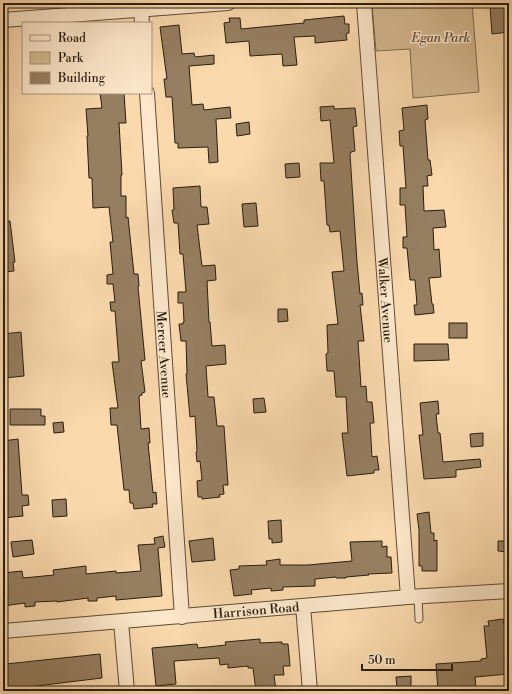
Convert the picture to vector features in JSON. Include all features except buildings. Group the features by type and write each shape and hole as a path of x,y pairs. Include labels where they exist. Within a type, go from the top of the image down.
{"street":[{"path":"3,20 141,16 212,4 228,3"},
{"name":"Walker Avenue","path":"364,3 413,597"},
{"name":"Mercer Avenue","path":"147,94 182,617"},
{"name":"Harrison Road","path":"3,631 413,597 509,591"},
{"path":"303,606 310,691"},
{"path":"121,622 127,691"}],"lane":[{"path":"413,597 419,619"}],"green space":[{"name":"Egan Park","path":"472,3 479,92 413,98 410,49 376,51 372,4"}]}
